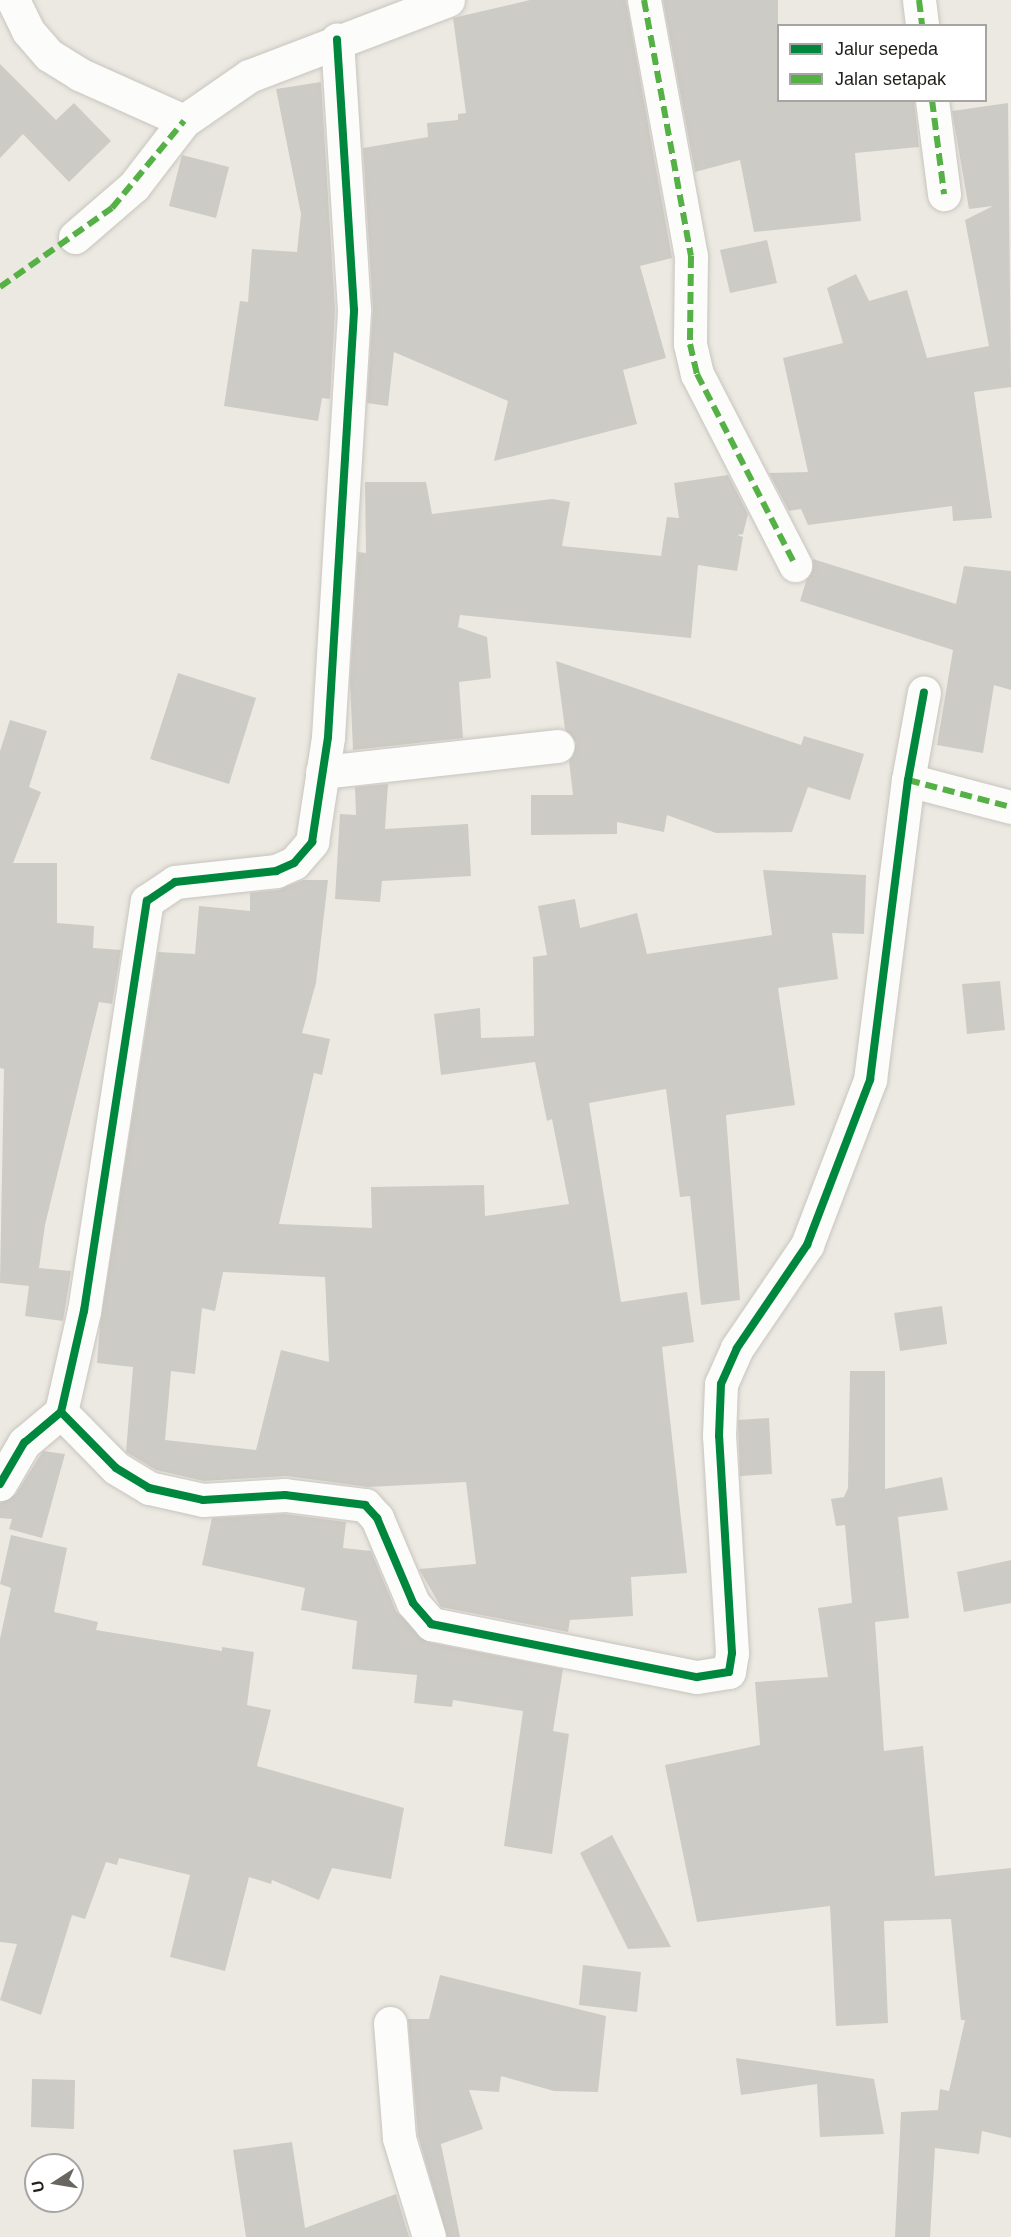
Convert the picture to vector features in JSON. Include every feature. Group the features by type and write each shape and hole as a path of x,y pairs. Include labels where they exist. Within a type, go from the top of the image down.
{"street":[{"path":"13,0 28,31 49,55 79,74 184,122"},
{"path":"75,237 134,186 184,122 249,76 337,40 448,0"},
{"path":"644,0 691,256 690,344 697,374 795,565"},
{"path":"919,0 922,24"},
{"path":"0,1484 24,1443 62,1412 84,1311 142,911 160,888 175,882 266,873 294,862 312,842 328,737 354,310 337,40"},
{"path":"932,102 944,194"},
{"path":"62,1412 116,1468 149,1488 202,1500 285,1495 365,1505 377,1518 413,1603 431,1624 697,1677 729,1672 721,1384 737,1348 807,1245 870,1080 908,780 924,692"},
{"path":"322,771 558,746"},
{"path":"908,780 1011,807"},
{"path":"390,2023 399,2138 429,2237"}],"building":[{"path":"530,0 626,0 672,258 640,266 666,358 623,370 637,424 494,461 508,401 394,352 388,406 367,403 373,309 363,148 428,137 427,123 458,120 458,114 466,113 453,18"},
{"path":"663,0 778,0 777,102 914,102 919,147 855,153 861,221 754,232 740,160 695,172"},
{"path":"0,64 56,120 74,103 111,141 69,182 23,134 0,158"},
{"path":"321,82 335,310 330,399 322,398 318,421 224,406 240,301 248,302 252,249 297,252 301,214 276,89"},
{"path":"1008,103 1011,387 974,392 992,518 953,521 952,506 808,525 801,509 789,511 769,473 808,472 783,358 843,343 827,288 856,274 869,301 907,290 927,358 989,346 965,220 993,206 969,209 952,111"},
{"path":"182,155 229,167 216,218 169,206"},
{"path":"767,240 777,283 730,293 720,250"},
{"path":"728,475 748,514 743,534 737,535 743,537 737,571 698,565 691,638 460,615 458,627 487,637 491,678 459,682 463,738 353,750 350,681 358,552 366,553 365,482 426,482 432,514 552,499 570,502 562,546 661,556 667,517 679,518 674,483"},
{"path":"813,559 956,604 964,566 1011,571 1011,690 994,685 983,753 937,745 953,650 800,601"},
{"path":"556,661 801,745 804,736 864,754 850,800 808,787 792,832 716,833 667,815 664,832 617,822 617,834 531,835 531,795 573,795 569,761 576,743 565,729"},
{"path":"178,673 256,698 229,784 150,759"},
{"path":"10,720 47,731 29,787 41,792 13,863 57,863 57,923 94,926 93,948 121,950 112,1004 99,1002 45,1225 39,1268 71,1271 63,1321 25,1316 29,1286 0,1283 4,1069 0,1068 0,751"},
{"path":"388,784 385,829 468,824 471,876 382,881 380,902 335,899 340,814 356,815 355,787"},
{"path":"763,870 866,875 864,934 832,933 838,979 778,988 795,1105 726,1115 740,1300 701,1305 690,1196 680,1197 666,1089 589,1103 621,1302 687,1292 694,1342 662,1347 687,1573 631,1577 633,1616 570,1620 568,1632 441,1607 419,1569 476,1564 466,1482 368,1487 287,1476 204,1481 156,1470 126,1452 133,1367 97,1363 100,1325 158,952 195,954 199,906 250,911 250,893 278,890 303,880 328,880 316,983 302,1033 330,1039 322,1075 314,1073 279,1224 372,1228 371,1187 484,1185 485,1216 569,1204 552,1119 547,1121 535,1062 441,1075 434,1014 480,1008 481,1038 534,1036 533,957 547,955 538,906 575,899 580,928 637,913 647,954 772,935","holes":["223,1272 325,1277 329,1362 281,1350 256,1450 165,1440 171,1371 195,1374 202,1308 215,1311"]},
{"path":"1000,981 1005,1030 967,1034 962,984"},
{"path":"942,1306 947,1344 900,1351 894,1313"},
{"path":"850,1371 885,1371 885,1489 942,1477 948,1510 898,1517 909,1618 875,1622 884,1751 923,1746 935,1876 1011,1868 1011,2138 982,2131 979,2154 935,2148 930,2237 895,2237 901,2112 938,2110 940,2089 949,2091 965,2020 961,2020 951,1919 884,1921 888,2023 836,2026 830,1906 697,1922 665,1765 760,1745 755,1682 828,1677 818,1608 852,1603 845,1525 836,1526 831,1499 844,1497 848,1488"},
{"path":"769,1418 772,1474 740,1476 738,1420"},
{"path":"43,1451 65,1454 42,1538 9,1529 12,1519 0,1518 0,1503 16,1494"},
{"path":"284,1514 346,1522 343,1548 371,1551 396,1611 427,1642 563,1669 553,1731 569,1734 552,1854 504,1846 523,1711 453,1700 452,1707 414,1703 417,1675 352,1669 357,1621 301,1610 305,1588 202,1565 212,1518"},
{"path":"11,1535 67,1548 54,1612 98,1622 96,1630 222,1651 222,1647 254,1652 247,1705 271,1710 257,1766 404,1808 391,1879 332,1868 319,1900 272,1880 271,1884 249,1877 225,1971 170,1957 190,1875 119,1858 117,1865 106,1862 85,1919 72,1915 41,2015 0,2000 17,1944 0,1942 0,1639 11,1588 0,1584"},
{"path":"1011,1560 1011,1603 964,1612 957,1572"},
{"path":"612,1835 671,1947 628,1949 580,1853"},
{"path":"583,1965 641,1972 637,2012 579,2005"},
{"path":"440,1975 606,2016 598,2092 554,2091 501,2076 499,2092 469,2090 483,2129 441,2144 460,2237 447,2237 418,2135 408,2019 429,2019"},
{"path":"736,2058 874,2079 884,2134 820,2137 817,2084 741,2095"},
{"path":"32,2079 75,2080 74,2129 31,2127"},
{"path":"292,2142 305,2228 396,2194 409,2237 246,2237 233,2150"}],"marked path":[{"path":"644,0 691,256 690,344 697,374 795,565"},
{"path":"919,0 922,24"},
{"path":"932,102 944,194"},
{"path":"0,287 112,208 184,121"},
{"path":"908,780 1011,807"}],"cycle path":[{"path":"0,1484 24,1443 61,1412 84,1311 147,901 175,882 276,871 294,863 312,842 328,737 354,310 337,40"},
{"path":"61,1412 116,1468 149,1488 203,1500 285,1495 365,1505 377,1518 413,1603 431,1624 697,1677 729,1672 732,1653 719,1436 721,1384 737,1348 807,1245 870,1080 908,780 924,692"}]}
